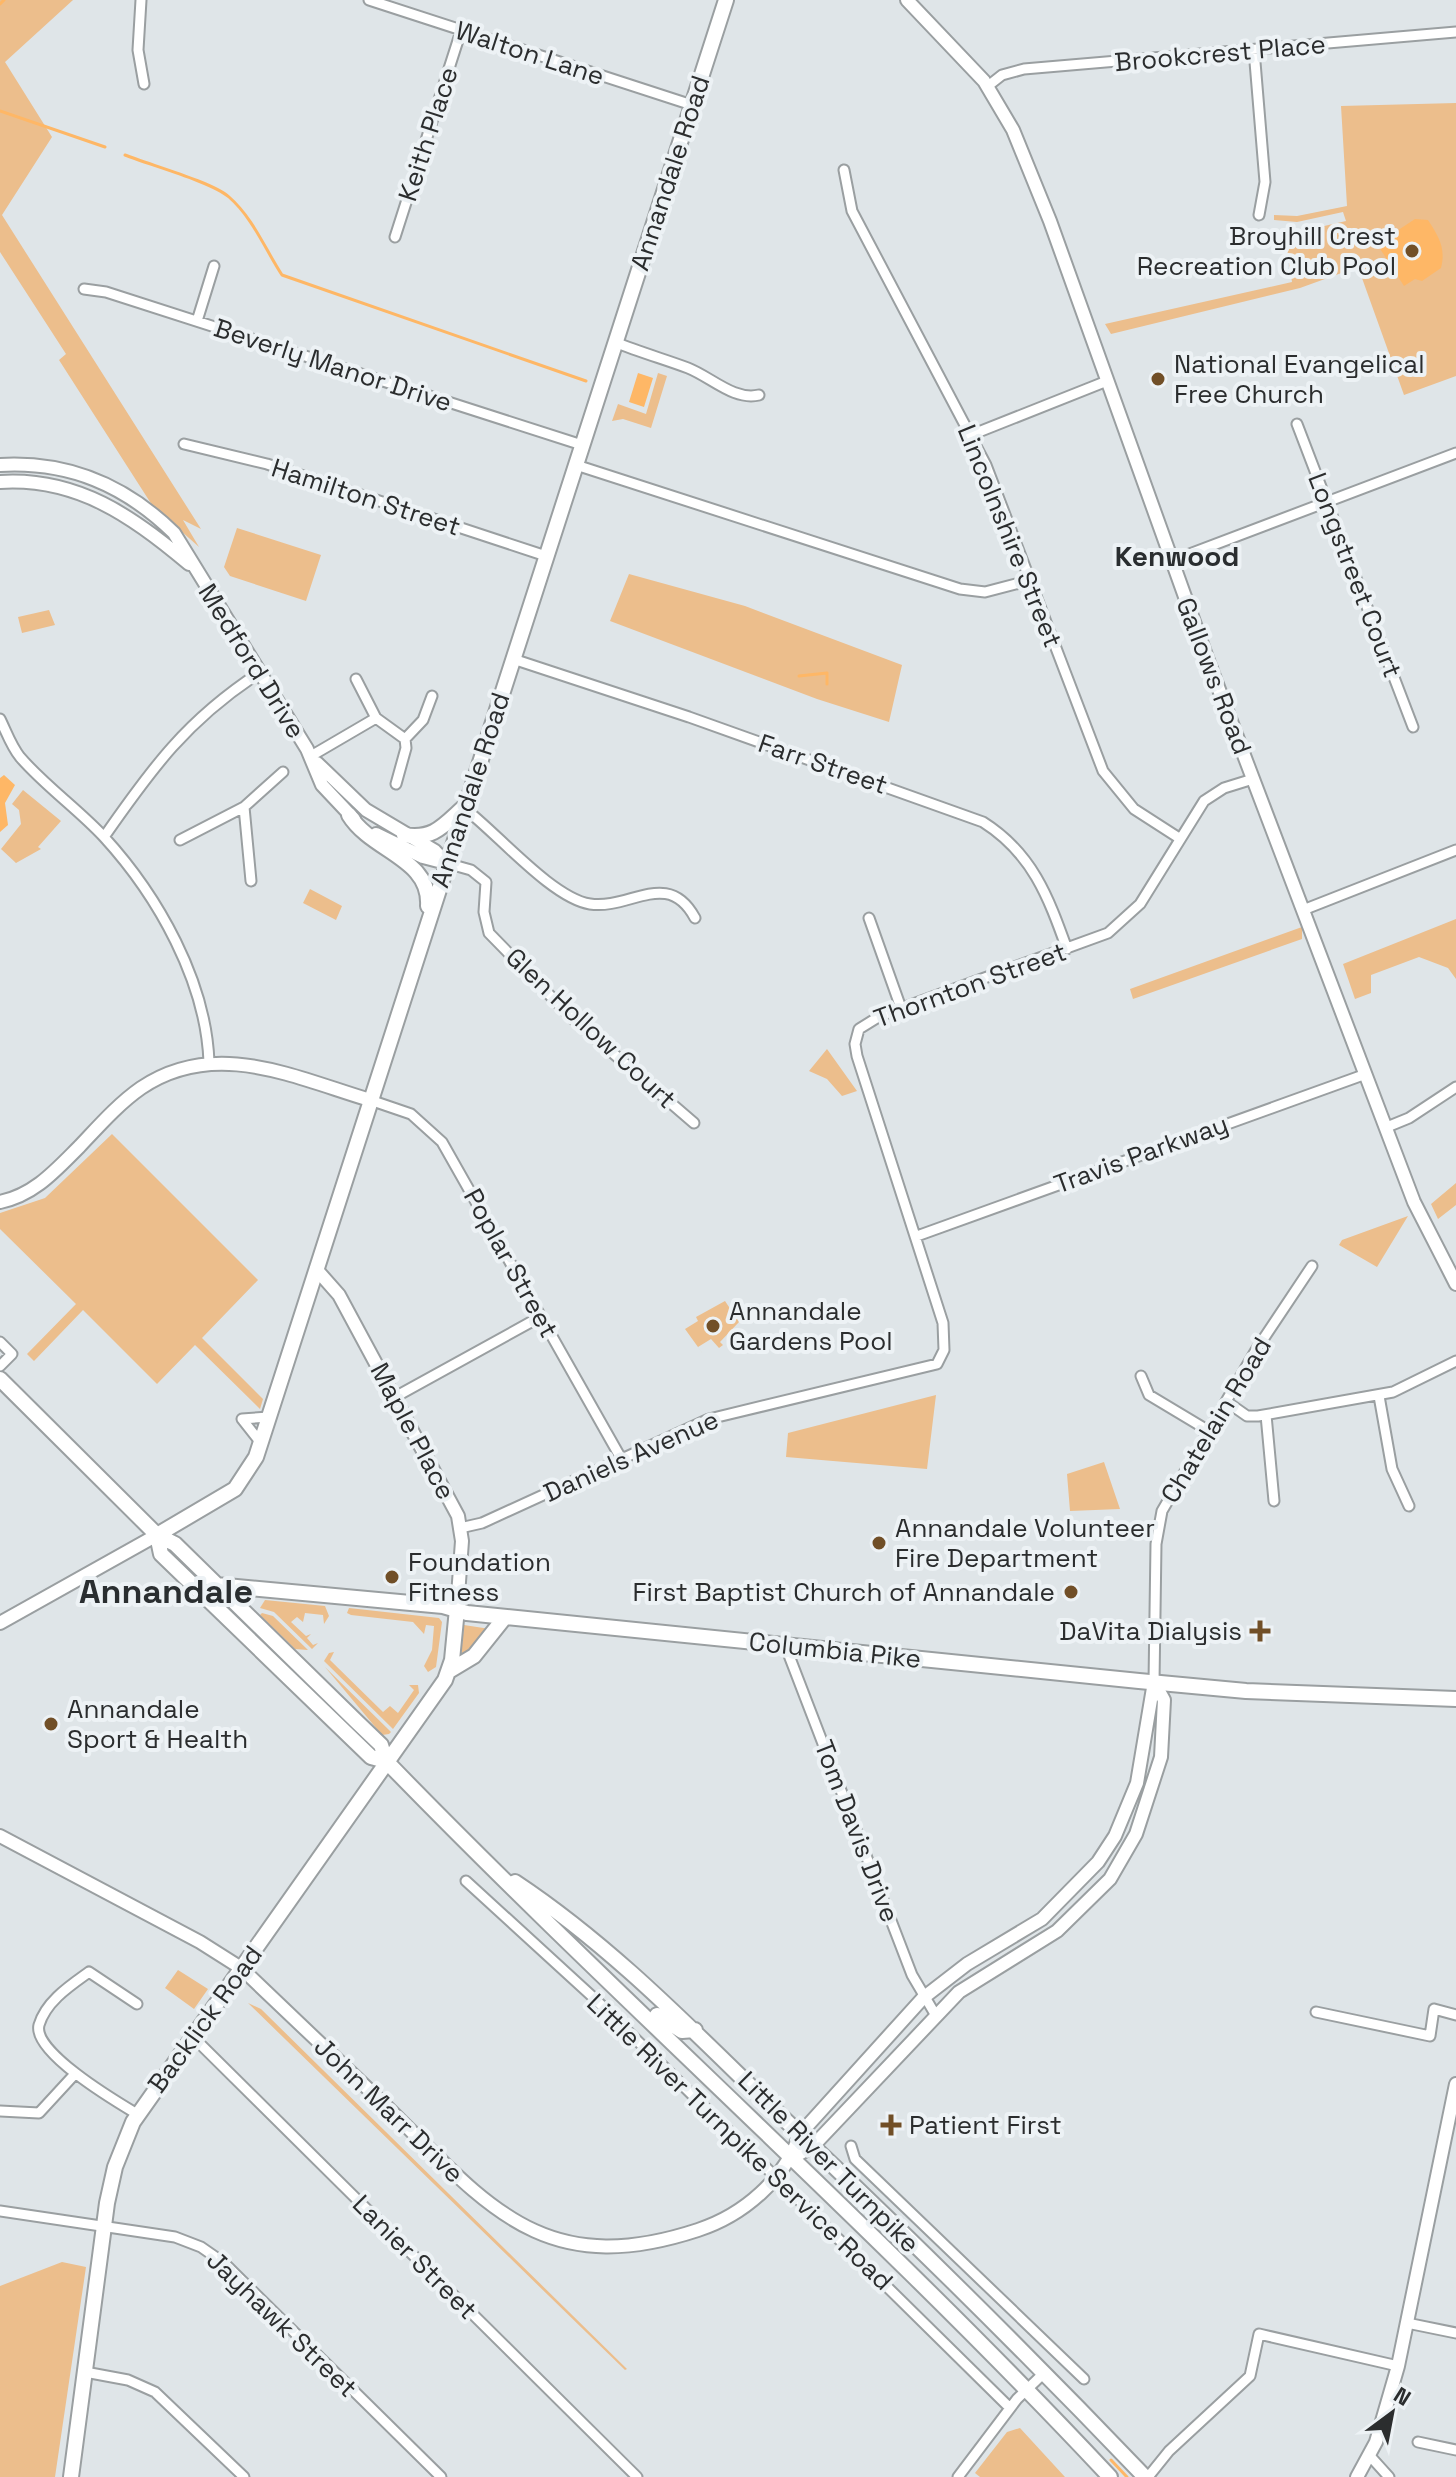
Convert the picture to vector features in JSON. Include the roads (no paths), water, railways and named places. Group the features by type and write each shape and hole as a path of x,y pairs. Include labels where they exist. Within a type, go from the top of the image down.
{"main road":[{"name":"Annandale Road","path":"157,1535 235,1489 251,1470 726,0"},
{"path":"404,835 419,838 436,833 464,808"},
{"path":"349,815 363,834 412,866 424,880 428,898 426,928"},
{"name":"Little River Turnpike","path":"0,1379 157,1535 175,1544 381,1745 386,1761 495,1868 544,1922 624,1992 1026,2389 1110,2477"},
{"name":"Little River Turnpike","path":"157,1535 161,1554 208,1601 371,1757 386,1761"},
{"name":"Columbia Pike","path":"216,1585 1246,1691 1456,1699"},
{"name":"Backlick Road","path":"71,2477 115,2167 137,2114 449,1671 457,1609"},
{"path":"449,1671 474,1656 505,1617"},
{"name":"Little River Turnpike","path":"495,1868 555,1909 645,1983 1044,2373 1146,2477"},
{"path":"624,1992 677,2028 686,2032 695,2030"}],"street":[{"path":"141,0 138,50 144,84"},
{"name":"Walton Lane","path":"369,0 692,105"},
{"name":"Gallows Road","path":"907,0 988,86 1008,120 1036,185 1171,561 1414,1202 1456,1284"},
{"name":"Keith Place","path":"395,237 461,31"},
{"name":"Brookcrest Place","path":"988,86 1002,75 1024,69 1456,32"},
{"path":"1254,50 1265,182 1259,215"},
{"name":"Lincolnshire Street","path":"844,170 852,211 992,479 1103,771 1134,809 1179,838"},
{"path":"197,321 214,266"},
{"name":"Beverly Manor Drive","path":"84,289 106,292 582,445"},
{"path":"615,342 692,369 749,397 759,395"},
{"path":"971,435 1107,381"},
{"name":"Longstreet Court","path":"1297,424 1413,727"},
{"name":"Hamilton Street","path":"184,444 267,464 546,556"},
{"path":"1171,561 1456,453"},
{"name":"Medford Drive","path":"0,465 53,467 93,477 146,508 174,533 191,566 311,756 322,785 349,815 396,846 446,863"},
{"path":"576,465 960,589 985,592 1031,580"},
{"path":"51,486 53,467"},
{"name":"Medford Drive","path":"0,482 51,486 87,495 123,513 191,566"},
{"name":"Farr Street","path":"513,659 676,712 983,822 1001,834 1028,861 1044,889 1067,949"},
{"path":"104,837 152,768 194,721 259,673"},
{"path":"356,679 376,718 405,739 406,748 396,784"},
{"path":"405,739 423,720 432,696"},
{"path":"311,756 376,718"},
{"path":"0,719 19,755 104,837 159,913 192,978 208,1035 209,1062"},
{"name":"Medford Drive","path":"311,756 349,796 404,835 435,851 446,863"},
{"path":"180,840 244,807 283,772"},
{"name":"Thornton Street","path":"942,1357 943,1323 855,1044 864,1024 1108,933 1132,915 1204,801 1224,788 1253,779"},
{"path":"244,807 251,881"},
{"path":"464,808 564,895 602,905 666,893 684,901 695,918"},
{"path":"1303,910 1456,850"},
{"name":"Glen Hollow Court","path":"446,863 471,870 486,882 484,912 489,933 571,1017 694,1123"},
{"path":"869,918 901,1008"},
{"path":"0,1202 27,1193 42,1183 141,1088 173,1072 209,1062 244,1063 370,1100"},
{"name":"Travis Parkway","path":"917,1236 1366,1074"},
{"path":"1387,1127 1409,1118 1456,1087"},
{"name":"Poplar Street","path":"370,1100 411,1114 433,1131 470,1188 622,1460"},
{"name":"Chatelain Road","path":"1154,1682 1156,1544 1162,1511 1312,1266"},
{"name":"Maple Place","path":"316,1269 339,1295 451,1501 460,1528 462,1561 457,1609"},
{"path":"395,1397 540,1317"},
{"path":"0,1342 12,1354 0,1366"},
{"name":"Daniels Avenue","path":"460,1528 482,1523 709,1419 912,1371 937,1364 942,1357"},
{"path":"1227,1402 1247,1416 1379,1396 1456,1361"},
{"path":"1141,1376 1149,1395 1209,1431"},
{"path":"1379,1396 1392,1469 1409,1506"},
{"path":"1266,1415 1274,1501"},
{"path":"261,1443 242,1419 269,1417"},
{"path":"0,1623 157,1535"},
{"name":"Tom Davis Drive","path":"785,1645 923,1998 935,2014"},
{"name":"John Marr Drive","path":"0,1836 200,1942 241,1968 479,2198 536,2231 583,2246 623,2248 662,2242 719,2222 754,2199 792,2158 800,2134 923,1998 967,1964 1042,1919 1098,1862 1115,1836 1137,1783 1154,1682"},
{"name":"John Marr Drive","path":"792,2158 813,2146 935,2014 968,1986 1057,1931 1110,1879 1136,1834 1157,1775 1164,1734 1164,1700 1154,1682"},
{"name":"Little River Turnpike Service Road","path":"466,1881 595,1999 1010,2408"},
{"path":"137,2004 89,1972 58,1994 39,2025 40,2034 74,2075 137,2114"},
{"path":"1316,2012 1430,2036 1434,2009 1456,2015"},
{"name":"Lanier Street","path":"192,2036 637,2477"},
{"path":"0,2111 39,2113 74,2075"},
{"path":"1357,2477 1370,2456 1398,2366 1456,2084"},
{"path":"851,2146 853,2156 875,2180 1084,2379"},
{"name":"Jayhawk Street","path":"0,2211 175,2237 213,2254 441,2477"},
{"path":"1407,2323 1456,2333"},
{"path":"1146,2477 1169,2451 1250,2376 1259,2334 1398,2366"},
{"path":"85,2372 128,2380 155,2392 244,2477"},
{"path":"958,2477 1010,2408 1044,2373"},
{"path":"1418,2442 1456,2450"},
{"path":"1370,2456 1389,2477"}],"waterway":[{"path":"0,4 4,0"},
{"path":"0,111 105,147"},
{"path":"125,155 195,180 229,197 252,224 282,275 586,381"},
{"path":"799,676 827,673 827,684"},
{"path":"1111,2460 1127,2477"}],"place":[{"name":"Broyhill Crest Recreation Club Pool","path":"1412,251"},
{"name":"National Evangelical Free Church","path":"1158,379"},
{"name":"Annandale Gardens Pool","path":"713,1326"},
{"name":"Annandale Volunteer Fire Department","path":"879,1543"},
{"name":"Foundation Fitness","path":"392,1577"},
{"name":"First Baptist Church of Annandale","path":"1071,1592"},
{"name":"DaVita Dialysis","path":"1260,1631"},
{"name":"Annandale Sport & Health","path":"51,1724"},
{"name":"Patient First","path":"891,2125"}],"district":[{"name":"Kenwood","path":"1177,556"},
{"name":"Annandale","path":"166,1591"}]}
